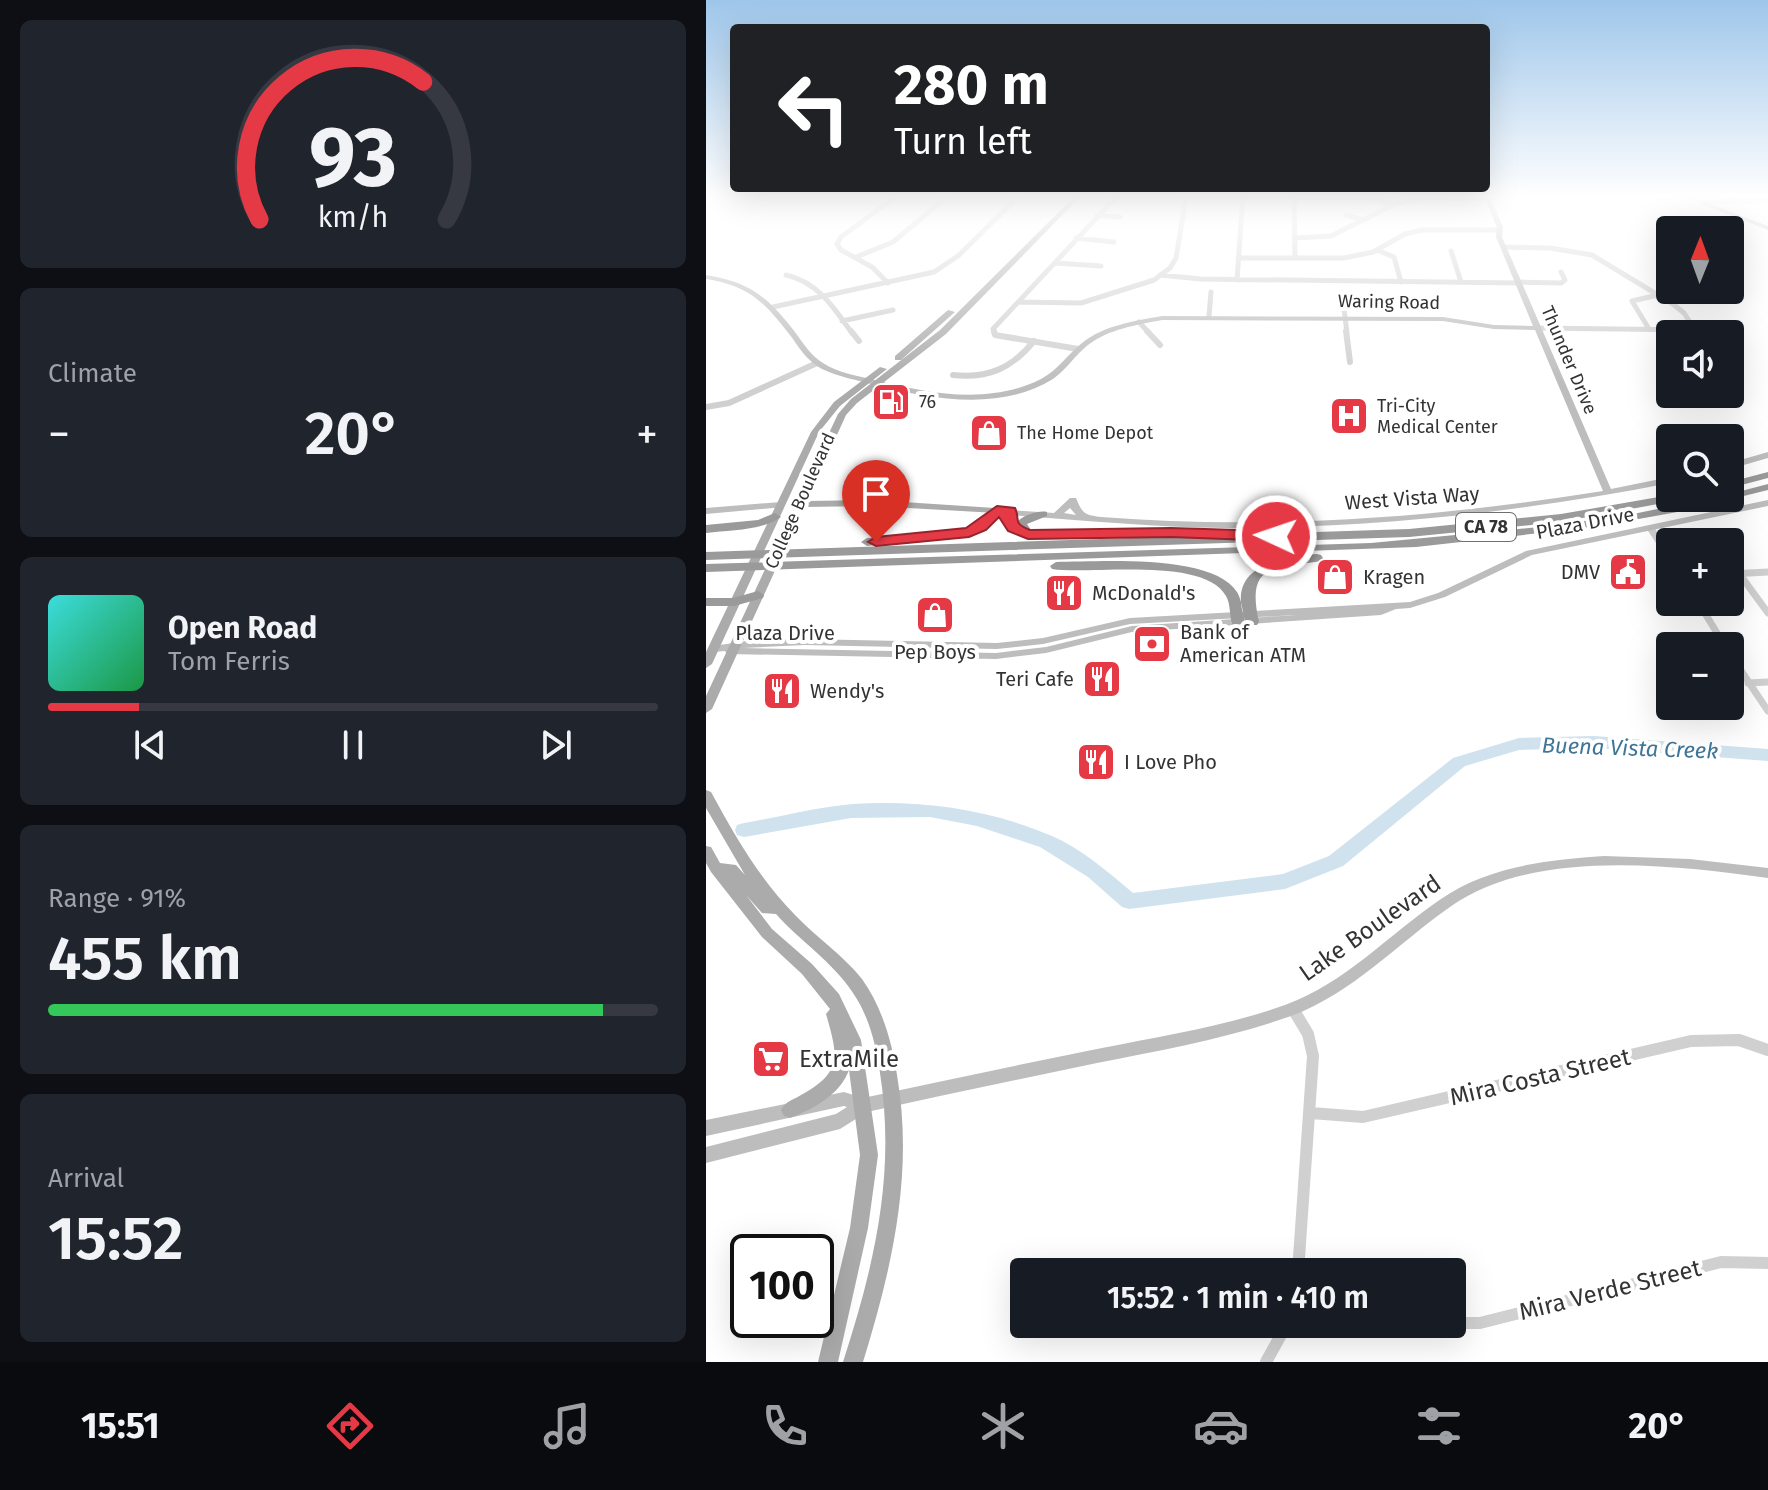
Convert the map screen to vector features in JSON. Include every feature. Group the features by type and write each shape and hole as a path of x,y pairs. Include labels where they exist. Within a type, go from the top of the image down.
{"highway":[{"path":"1744,481 1768,475"},
{"name":"CA 78","path":"1744,494 1768,487"},
{"name":"CA 78","path":"706,560 1295,538 1486,527 1656,501"},
{"path":"706,529 760,523 778,511"},
{"path":"741,558 957,535 981,527 1004,511 1013,528 1028,534 1171,533 1295,538"},
{"name":"CA 78","path":"790,555 952,560 1346,548 1481,539 1603,523 1658,512"},
{"path":"1028,534 1020,526 1022,522 1043,514"},
{"path":"1244,618 1252,578 1276,563 1481,539"},
{"path":"952,560 984,564 1166,568 1195,572 1210,576 1226,587 1244,618"},
{"path":"706,602 734,602 758,595"}],"main road":[{"name":"College Boulevard","path":"706,709 834,427 872,381 941,322 1005,259"},
{"name":"College Boulevard","path":"706,664 709,649 822,421 849,392 921,352 1016,259"},
{"name":"Thunder Drive","path":"1508,259 1608,493"},
{"path":"706,277 753,290 773,307 817,363"},
{"name":"Waring Road","path":"817,363 831,370 942,397 999,395 1049,378 1065,366 1078,349 1111,330 1139,322 1209,316 1443,319 1494,327 1538,328"},
{"path":"1744,462 1768,455"},
{"name":"West Vista Way","path":"1004,511 1154,523 1335,522 1499,509 1656,483"},
{"path":"1057,515 1073,500 1075,509 1084,517"},
{"path":"706,511 778,511 800,504 873,503 1004,511"},
{"name":"Plaza Drive","path":"709,649 975,656 1132,629 1244,618 1381,612 1452,593 1501,564 1529,553 1768,503"},
{"name":"Plaza Drive","path":"733,648 766,642 1022,649"},
{"path":"857,651 871,643"},
{"path":"706,795 744,867 853,981 880,1029 895,1098 896,1188 873,1300 853,1362"},
{"path":"706,851 767,933 827,992 853,1040 869,1155 865,1196 828,1362"},
{"name":"Lake Boulevard","path":"863,1105 1225,1029 1293,1009 1345,979 1451,899 1480,883 1512,872 1564,862 1604,861 1768,873"},
{"path":"716,868 731,869 767,909 780,908"},
{"path":"790,1110 834,1085 842,1073 844,1059 827,992"},
{"path":"706,1128 844,1099 863,1105"},
{"path":"706,1155 840,1121 863,1105"}],"street":[{"path":"858,259 888,283"},
{"path":"773,307 934,272 955,259"},
{"path":"1059,259 992,332 1078,349"},
{"path":"1019,302 1081,303 1145,284 1170,268 1176,259"},
{"path":"1237,280 1238,259"},
{"path":"1394,259 1401,282"},
{"path":"1453,259 1461,282"},
{"path":"1598,259 1656,293"},
{"path":"1055,263 1101,266"},
{"path":"1160,275 1237,280 1561,283 1565,280 1561,272"},
{"path":"786,275 796,276 812,285 859,341"},
{"path":"1209,316 1211,292"},
{"path":"1342,293 1350,362"},
{"path":"1649,329 1632,301 1656,296"},
{"path":"1672,304 1689,320"},
{"path":"842,321 893,310"},
{"path":"1139,322 1160,345"},
{"name":"Waring Road","path":"1538,328 1656,329"},
{"path":"953,375 996,372 1021,359 1034,341"},
{"path":"706,407 729,403 817,363"},
{"path":"1651,529 1656,537"},
{"path":"1744,573 1768,572"},
{"path":"1744,585 1768,613"},
{"path":"1744,677 1768,711"},
{"path":"1748,683 1768,682"},
{"path":"1293,1009 1308,1034 1313,1056 1299,1258"},
{"name":"Mira Costa Street","path":"1311,1113 1363,1117 1703,1039 1739,1040 1768,1050"},
{"name":"Mira Verde Street","path":"1466,1323 1480,1323 1721,1262 1768,1263"},
{"path":"1266,1362 1279,1338"}],"waterway":[{"name":"Buena Vista Creek","path":"744,830 851,811 930,810 978,819 1047,842 1095,872 1129,901 1285,881 1336,861 1459,762 1519,744 1594,742 1768,755"}],"place":[{"name":"76","path":"891,402"},
{"name":"Tri-City Medical Center","path":"1349,416"},
{"name":"The Home Depot","path":"989,433"},
{"name":"DMV","path":"1628,572"},
{"name":"Kragen","path":"1335,577"},
{"name":"McDonald's","path":"1064,593"},
{"name":"Pep Boys","path":"935,615"},
{"name":"Bank of American ATM","path":"1152,644"},
{"name":"Teri Cafe","path":"1102,679"},
{"name":"Wendy's","path":"782,691"},
{"name":"I Love Pho","path":"1096,762"},
{"name":"ExtraMile","path":"771,1059"}],"route":[{"path":"876,542 969,532 981,527 997,511 1010,512 1007,518 1013,528 1028,534 1276,536"}]}
